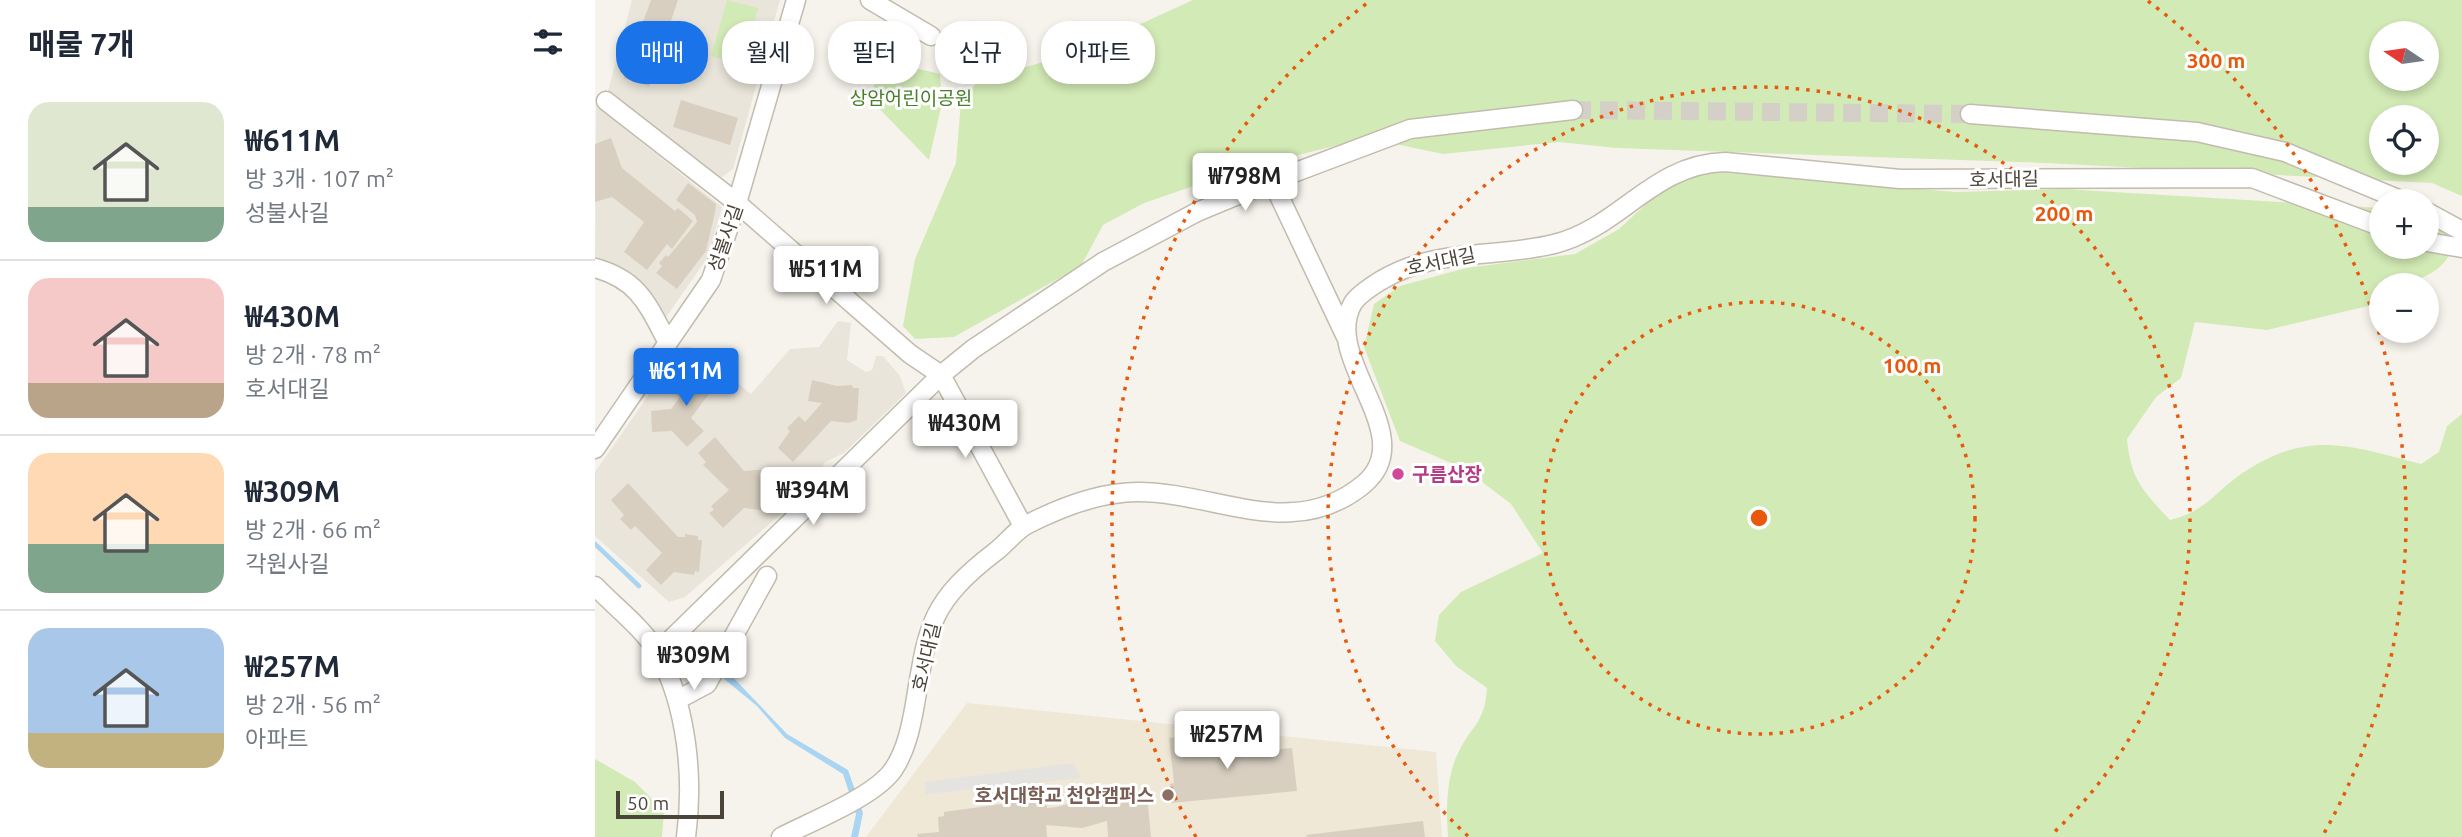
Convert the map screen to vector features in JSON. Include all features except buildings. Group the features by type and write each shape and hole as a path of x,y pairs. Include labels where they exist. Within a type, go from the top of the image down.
{"street":[{"name":"성불사길","path":"595,449 711,280 737,203 796,0"},
{"path":"870,0 931,36"},
{"path":"606,101 737,203 910,354 941,375 1023,526"},
{"path":"657,653 941,375 973,349 1103,262 1197,212 1411,129 1573,110"},
{"path":"1970,114 2197,132 2285,152 2374,189"},
{"name":"호서대길","path":"781,837 865,793 892,772 905,746 926,642 945,598 968,573 1009,542 1023,526 1096,497 1120,492 1143,491 1267,513 1327,505 1349,495 1368,481 1382,453 1377,417 1350,355 1347,340 1354,302 1371,286 1403,267 1442,257 1554,244 1598,226 1659,181 1701,163 1725,162 1900,179 2252,178 2369,222"},
{"path":"1272,181 1347,340"},
{"path":"2439,219 2462,231"},
{"path":"2439,244 2462,247"},
{"path":"595,268 629,282 642,296 668,343"},
{"path":"677,700 707,684 767,576"},
{"path":"595,586 657,653 677,700 687,750 686,837"}],"shaded area":[{"path":"632,0 780,0 774,21 722,21 722,84 757,84 733,169 719,179 608,91 616,61 616,84 708,84 708,21 626,21"},
{"path":"596,106 722,207 708,257 664,320 595,263"},
{"path":"838,321 851,323 847,360 866,372 872,370 876,356 883,356 900,376 906,393 844,453 825,462 811,488 685,597 669,602 595,536 595,472 682,347 692,347 751,394 790,349 819,347"},
{"name":"호서대학교 천안캠퍼스","path":"967,703 1436,752 1442,837 866,837"},
{"path":"1073,763 1081,778 926,794 925,782"}],"green space":[{"path":"727,0 758,8 755,21 722,21 722,59 711,56"},
{"path":"1193,0 2462,0 2462,196 2432,183 2046,163 1617,148 1559,142 1443,154 1367,138 1246,168 1144,203 1103,225 1081,266 954,337 915,339 903,326 915,259 956,163 961,101 976,84 1027,84 1027,67 1041,63 1041,84 1155,84 1155,21 1147,21"},
{"name":"상암어린이공원","path":"921,70 935,73 935,84 941,84 942,103 929,160 867,96 875,84 921,84"},
{"path":"1703,171 1956,192 2064,189 2369,207 2369,259 2439,259 2439,219 2453,226 2450,254 2431,273 2369,273 2369,306 2267,330 2195,322 2181,378 2156,397 2127,439 2135,475 2152,501 2170,520 2201,507 2241,474 2265,460 2308,446 2350,447 2421,464 2439,452 2447,426 2462,414 2462,837 1448,837 1449,782 1459,751 1481,716 1487,688 1456,666 1435,641 1439,615 1461,592 1543,553 1511,504 1465,469 1400,441 1364,347 1374,304 1400,286 1466,268 1575,254 1619,229 1658,193"},
{"path":"595,759 635,782 664,811 662,837 595,837"}],"water":[{"path":"727,671 787,734 848,770 863,813 858,837 851,837 856,814 843,774 785,738 757,706 723,678"}],"waterway":[{"path":"595,544 639,586"}],"tunnel":[{"path":"1573,110 1970,114"}],"place":[{"name":"구름산장","path":"1398,474"},
{"name":"호서대학교 천안캠퍼스","path":"1168,795"}]}
